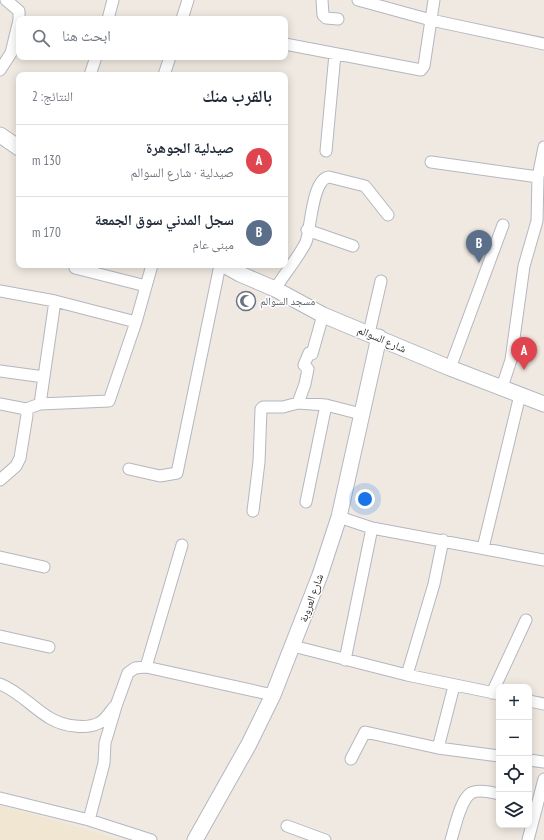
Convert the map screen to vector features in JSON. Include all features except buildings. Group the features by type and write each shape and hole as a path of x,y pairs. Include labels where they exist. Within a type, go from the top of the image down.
{"street":[{"path":"6,0 19,11 19,16"},
{"path":"109,16 113,0"},
{"path":"183,16 188,0"},
{"path":"322,0 323,15 326,18 338,19"},
{"path":"358,0 431,20 544,44"},
{"path":"288,45 421,70 424,66 434,0"},
{"path":"0,70 13,49 16,34"},
{"path":"326,151 335,54"},
{"path":"91,72 95,60"},
{"path":"165,72 169,60"},
{"path":"0,135 16,146"},
{"path":"502,387 512,353 524,266 537,222 538,177 544,147"},
{"path":"431,162 538,177"},
{"path":"275,289 306,241 312,206 321,180 325,177 365,186 388,215"},
{"path":"450,368 503,224"},
{"path":"307,230 353,246"},
{"path":"75,268 146,286"},
{"path":"0,404 26,409 40,404 109,401 136,322 151,268"},
{"path":"129,469 160,476 167,476 177,473 219,268"},
{"name":"شارع السوالم","path":"229,268 275,289 323,314 450,368 544,404"},
{"path":"374,335 381,281"},
{"path":"0,291 55,301 136,322"},
{"path":"40,404 55,301"},
{"path":"298,403 305,384 308,369 304,365 309,353 312,354 323,314"},
{"name":"شارع العروبة","path":"195,840 249,744 273,695 293,646 339,517 361,414 374,335"},
{"path":"0,371 44,377"},
{"path":"483,548 520,395"},
{"path":"253,511 259,462 261,409 263,407 283,407 298,403 326,405 361,414"},
{"path":"306,502 326,405"},
{"path":"0,480 16,466 20,458 27,415 26,409"},
{"path":"339,517 372,528 544,560"},
{"path":"345,660 372,528"},
{"path":"407,675 434,584 443,540"},
{"path":"146,667 182,545"},
{"path":"0,557 44,567"},
{"path":"293,646 454,686 495,693 526,620"},
{"path":"0,636 49,647"},
{"path":"89,820 104,763 105,743 128,673 136,668 146,667 273,695"},
{"path":"0,684 12,688 51,720 66,725 85,727 100,723 117,703"},
{"path":"438,748 454,686"},
{"path":"532,702 544,704"},
{"path":"351,759 365,732 438,748 496,756"},
{"path":"532,760 544,762"},
{"path":"528,840 544,779"},
{"path":"451,840 464,801 471,793 480,791 496,794"},
{"path":"0,798 89,820 151,840"},
{"path":"287,826 325,840"}],"shaded area":[{"path":"0,805 122,840 0,840"}],"place":[{"name":"سجل المدني سوق الجمعة","path":"479,263"},
{"name":"مسجد السوالم","path":"246,301"},
{"name":"صيدلية الجوهرة","path":"524,370"}]}
